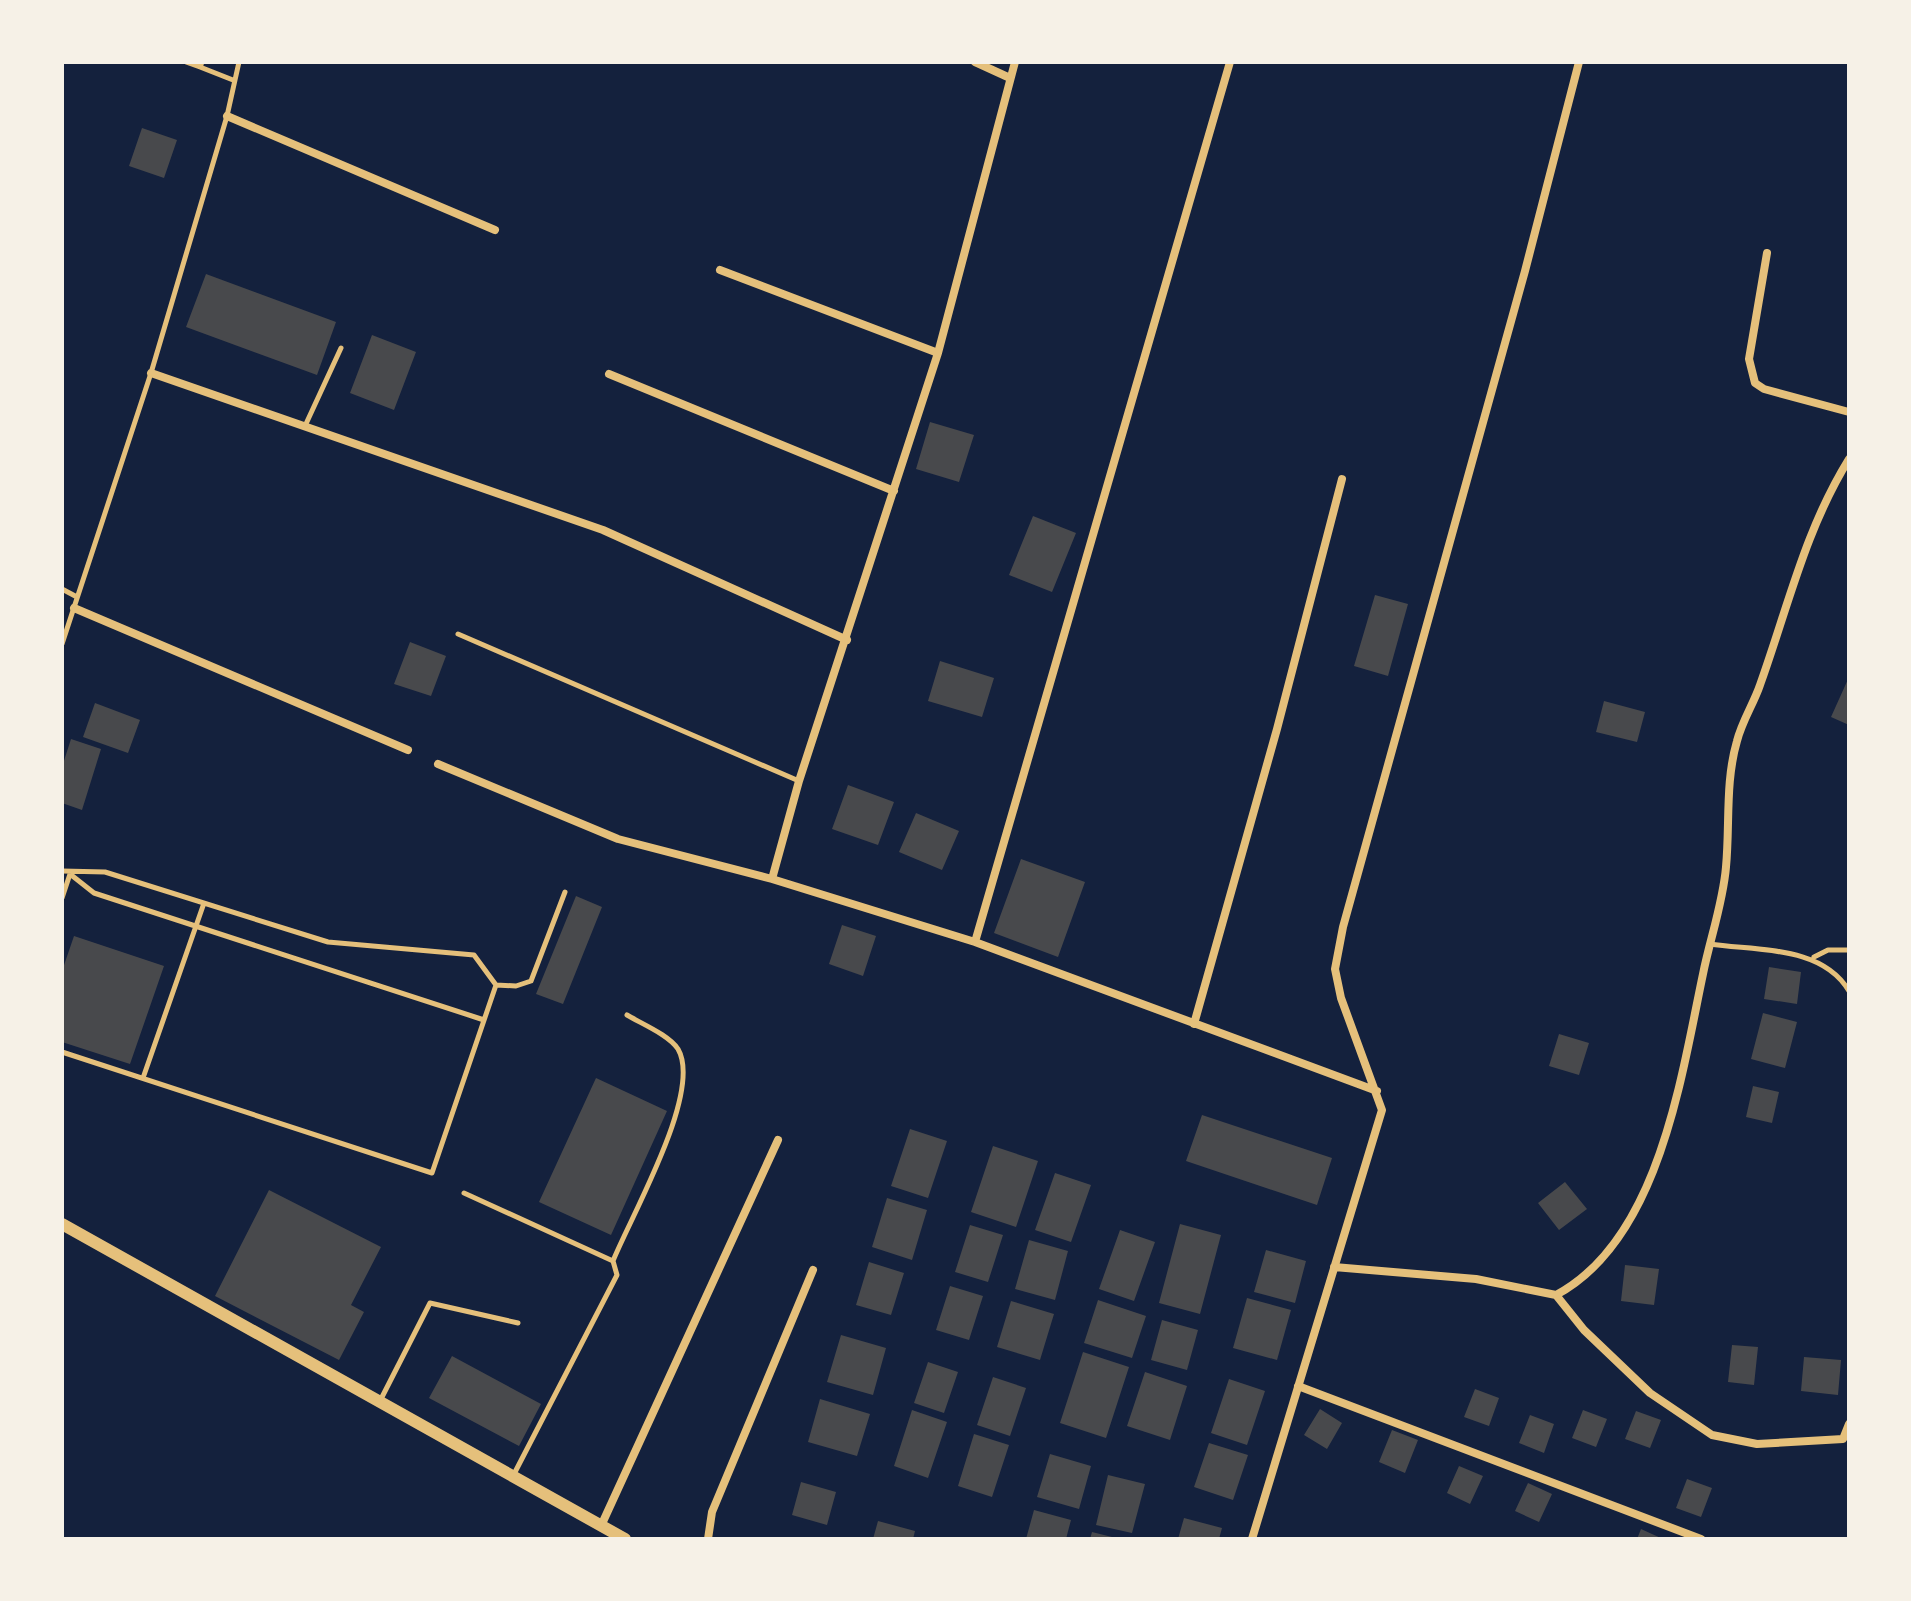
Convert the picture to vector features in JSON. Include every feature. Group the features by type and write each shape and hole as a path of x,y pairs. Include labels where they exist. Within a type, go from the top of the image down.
{"street":[{"path":"975,62 1010,78"},
{"path":"772,879 799,781 938,353 1015,62"},
{"path":"975,942 1230,62"},
{"path":"1252,1539 1382,1110 1341,998 1335,969 1338,948 1525,271 1579,62"},
{"path":"227,116 495,230"},
{"path":"1767,253 1749,359 1755,383 1764,389 1849,412"},
{"path":"720,270 938,353"},
{"path":"151,373 603,530 847,640"},
{"path":"609,374 894,491"},
{"path":"1556,1295 1589,1274 1611,1248 1669,1132 1726,870 1727,804 1737,738 1761,683 1809,538 1830,490 1849,459"},
{"path":"1194,1024 1285,699 1342,479"},
{"path":"74,608 408,750"},
{"path":"438,764 618,839 772,879 975,942 1377,1091"},
{"path":"601,1526 778,1140"},
{"path":"62,1224 625,1539"},
{"path":"1334,1267 1476,1279 1556,1295 1584,1330 1650,1393 1712,1435 1757,1444 1843,1439 1849,1424"},
{"path":"708,1539 712,1512 813,1270"},
{"path":"1298,1386 1701,1539"}],"lane":[{"path":"186,62 201,64 233,80"},
{"path":"62,644 151,373 227,116 239,62"},
{"path":"305,427 341,348"},
{"path":"62,589 77,597"},
{"path":"458,634 799,781"},
{"path":"62,871 94,893 484,1020"},
{"path":"70,874 105,872 328,942 474,955 496,985"},
{"path":"62,898 70,874"},
{"path":"496,985 516,986 531,981 565,892"},
{"path":"143,1078 204,903"},
{"path":"1710,944 1813,958 1841,976 1849,991"},
{"path":"1813,958 1828,950 1849,950"},
{"path":"62,1052 432,1173 496,985"},
{"path":"513,1476 617,1275 613,1261 681,1102 686,1070 677,1047 627,1015"},
{"path":"464,1193 613,1261"},
{"path":"379,1402 430,1303 518,1323"}],"building":[{"path":"142,128 177,140 164,178 129,166"},
{"path":"206,274 336,322 317,375 186,327"},
{"path":"372,335 416,352 394,410 350,393"},
{"path":"930,422 974,435 959,482 916,469"},
{"path":"1033,516 1076,533 1052,592 1009,575"},
{"path":"1375,595 1408,604 1388,676 1354,666"},
{"path":"410,642 446,656 431,696 394,684"},
{"path":"940,661 994,678 982,717 928,701"},
{"path":"1849,677 1849,725 1831,717"},
{"path":"1604,701 1645,712 1637,742 1596,732"},
{"path":"95,703 140,720 128,753 83,737"},
{"path":"71,739 101,749 82,810 62,803 62,767"},
{"path":"848,785 894,802 878,845 832,829"},
{"path":"916,813 959,831 942,870 899,852"},
{"path":"1021,859 1085,882 1058,957 994,933"},
{"path":"576,896 602,907 563,1004 536,994"},
{"path":"842,925 876,936 863,976 829,964"},
{"path":"74,936 164,966 130,1064 62,1042 62,971"},
{"path":"1769,967 1801,972 1797,1004 1764,999"},
{"path":"1763,1013 1797,1022 1785,1068 1751,1059"},
{"path":"1559,1034 1589,1043 1579,1075 1549,1066"},
{"path":"596,1078 667,1111 611,1235 539,1202"},
{"path":"1753,1086 1779,1092 1772,1123 1746,1117"},
{"path":"1202,1115 1332,1158 1317,1205 1186,1161"},
{"path":"910,1129 947,1141 928,1198 891,1186"},
{"path":"993,1146 1038,1161 1016,1227 971,1212"},
{"path":"1055,1173 1091,1185 1071,1242 1035,1230"},
{"path":"1565,1182 1587,1209 1559,1230 1538,1203"},
{"path":"269,1190 381,1247 351,1305 364,1312 339,1360 215,1296"},
{"path":"887,1198 927,1210 912,1260 872,1247"},
{"path":"1180,1224 1221,1235 1200,1314 1159,1303"},
{"path":"970,1225 1003,1235 988,1282 955,1272"},
{"path":"1120,1230 1155,1242 1134,1301 1099,1289"},
{"path":"1029,1240 1068,1251 1055,1300 1015,1289"},
{"path":"1266,1250 1306,1261 1295,1303 1254,1292"},
{"path":"869,1262 904,1273 891,1315 856,1305"},
{"path":"1625,1265 1659,1269 1654,1305 1621,1301"},
{"path":"950,1286 983,1296 969,1340 936,1330"},
{"path":"1247,1298 1291,1310 1277,1360 1233,1348"},
{"path":"1098,1300 1146,1316 1132,1358 1084,1343"},
{"path":"1011,1301 1054,1314 1040,1360 997,1347"},
{"path":"1162,1320 1198,1330 1187,1370 1151,1360"},
{"path":"841,1335 886,1348 873,1395 827,1382"},
{"path":"1732,1345 1758,1347 1754,1385 1728,1382"},
{"path":"1083,1352 1129,1367 1106,1438 1060,1423"},
{"path":"452,1356 541,1404 519,1446 429,1398"},
{"path":"1804,1357 1841,1360 1838,1395 1801,1391"},
{"path":"928,1362 958,1372 944,1413 914,1403"},
{"path":"1145,1372 1187,1386 1170,1440 1127,1426"},
{"path":"993,1377 1026,1388 1010,1436 977,1425"},
{"path":"1229,1379 1265,1391 1247,1445 1211,1433"},
{"path":"1475,1389 1499,1398 1489,1426 1464,1417"},
{"path":"820,1399 870,1414 857,1456 808,1442"},
{"path":"1320,1409 1342,1423 1327,1449 1304,1435"},
{"path":"912,1410 947,1422 928,1478 894,1466"},
{"path":"1583,1410 1607,1419 1596,1447 1572,1438"},
{"path":"1636,1411 1661,1420 1650,1448 1625,1439"},
{"path":"1530,1415 1554,1424 1544,1453 1519,1443"},
{"path":"1392,1430 1418,1440 1405,1473 1379,1462"},
{"path":"974,1434 1009,1445 992,1497 958,1486"},
{"path":"1209,1443 1248,1455 1233,1500 1194,1487"},
{"path":"1050,1454 1091,1466 1079,1509 1037,1497"},
{"path":"1459,1466 1483,1476 1470,1504 1447,1493"},
{"path":"1108,1475 1145,1484 1132,1533 1096,1525"},
{"path":"1687,1479 1712,1488 1701,1517 1676,1508"},
{"path":"801,1482 836,1492 827,1525 792,1515"},
{"path":"1528,1483 1552,1494 1539,1522 1515,1511"},
{"path":"1034,1510 1071,1520 1066,1539 1026,1539"},
{"path":"1184,1518 1222,1528 1219,1539 1178,1539"},
{"path":"878,1521 915,1531 913,1539 873,1539"},
{"path":"1641,1529 1663,1539 1637,1539"},
{"path":"1092,1532 1116,1538 1116,1539 1090,1539"}]}
